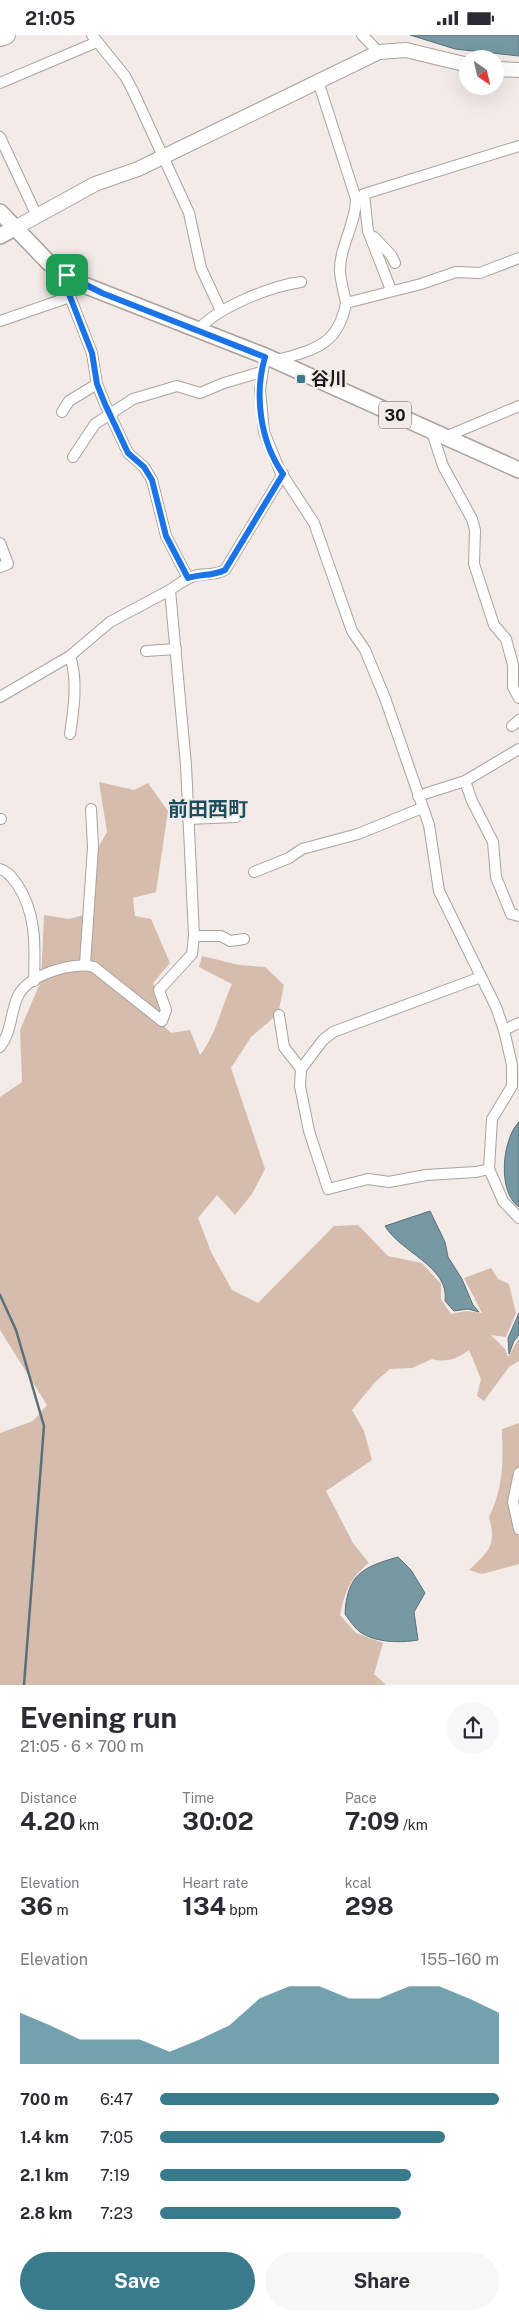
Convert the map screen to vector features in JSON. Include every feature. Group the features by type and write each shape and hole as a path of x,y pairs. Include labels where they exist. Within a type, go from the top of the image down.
{"highway":[{"path":"0,37 6,35"}],"main road":[{"name":"30","path":"0,212 49,263 67,275 102,293 198,330 267,363 519,471"},
{"path":"0,237 15,228"}],"street":[{"path":"362,35 379,52"},
{"path":"0,83 95,38 129,83 189,213 201,269 221,311"},
{"path":"15,228 95,184 138,169 379,52 406,50 459,63"},
{"path":"504,69 519,70"},
{"path":"313,84 356,199 363,226 391,255 395,263"},
{"path":"0,137 37,215"},
{"path":"391,290 368,231 364,194 519,146"},
{"path":"73,457 95,424 133,399 177,386 200,393 267,363 312,350 339,329 346,303 340,270 348,233 356,212 356,199"},
{"path":"346,303 391,290 421,284 456,271 480,273 519,258"},
{"path":"67,275 65,284 93,358 97,384 128,453 144,467 152,480 166,536 188,578"},
{"path":"198,330 206,320 221,311 284,284 301,282"},
{"path":"0,321 70,297"},
{"path":"267,363 260,406 264,432 273,456 314,523 352,631 365,650 385,699 429,825 439,891 496,1007 504,1031 512,1065 512,1086 492,1119 489,1169 503,1201 519,1218"},
{"path":"62,412 69,401 97,384"},
{"path":"519,406 438,435 443,466 472,519 475,530 474,564 494,625 506,639 513,665 513,687 519,698"},
{"path":"0,697 70,656 110,622 170,590 188,578 199,575 214,576 225,570 283,474"},
{"path":"0,543 8,565 0,567"},
{"path":"0,1047 6,1040 18,995 34,981 56,971 84,964 94,967 162,1021 166,1010 159,990 192,954 194,936 188,819 170,590"},
{"path":"146,651 176,649"},
{"path":"70,656 74,670 70,734"},
{"path":"418,796 465,781 519,749"},
{"path":"465,781 472,801 493,841 496,877 507,908 511,914 519,916"},
{"path":"254,872 289,859 302,849 358,833 422,808"},
{"path":"84,964 93,847 91,809"},
{"path":"188,819 236,817"},
{"path":"0,869 13,879 22,892 31,915 35,935 34,981"},
{"path":"194,936 221,936 230,941 244,939"},
{"path":"481,977 333,1032 323,1039 301,1069 300,1087 309,1131 328,1189 368,1179 389,1182 426,1175 476,1173 489,1169"},
{"path":"279,1015 284,1047 301,1069"},
{"path":"504,1031 519,1023"},
{"path":"519,1473 513,1502 519,1529"}],"shaded area":[{"path":"99,782 134,790 148,783 168,811 156,892 133,898 135,916 151,919 170,963 153,983 162,1007 162,1024 171,1033 190,1030 200,1055 206,1047 232,984 199,967 202,956 239,965 265,967 284,985 278,1014 251,1037 231,1068 265,1169 252,1194 235,1215 217,1195 198,1218 212,1254 232,1290 258,1303 334,1226 358,1225 388,1256 422,1263 441,1284 441,1299 451,1314 466,1311 482,1313 464,1278 491,1268 498,1279 509,1284 516,1313 506,1337 491,1335 505,1349 508,1357 519,1338 519,1361 509,1367 484,1401 477,1396 481,1379 469,1350 451,1359 442,1361 432,1359 412,1368 390,1369 376,1381 352,1410 364,1431 372,1460 326,1491 353,1543 369,1563 357,1574 349,1586 340,1615 356,1633 383,1643 374,1674 386,1685 0,1685 0,1433 33,1421 47,1405 0,1330 0,1097 22,1082 20,1030 41,981 44,915 69,919 92,913 95,853 107,832"},
{"path":"519,1423 519,1564 482,1574 469,1570 482,1558 490,1547 492,1535 489,1517 494,1506 502,1474 502,1429"}],"water":[{"path":"410,35 519,35 519,56 504,54 504,50 455,49"},
{"path":"519,1122 519,1207 512,1200 507,1190 504,1165 509,1140"},
{"path":"430,1211 445,1242 448,1257 462,1279 473,1305 479,1312 468,1309 454,1311 445,1301 444,1289 440,1279 432,1269 401,1244 385,1226"},
{"path":"519,1313 519,1335 514,1341 509,1354 508,1338"},
{"path":"398,1557 411,1570 425,1593 414,1612 418,1640 396,1642 366,1636 352,1624 345,1614 346,1601 353,1581 366,1569"}],"waterway":[{"path":"0,1295 16,1330 44,1426 24,1685"}],"place":[{"name":"谷川","path":"301,379"}],"district":[{"name":"前田西町","path":"208,809"}],"route":[{"path":"67,275 102,293 265,357 260,390 260,406 264,432 273,456 283,474 231,565 214,576 199,575 188,578 166,536 152,480 144,467 128,453 97,384 92,353 65,284 67,275"}]}
